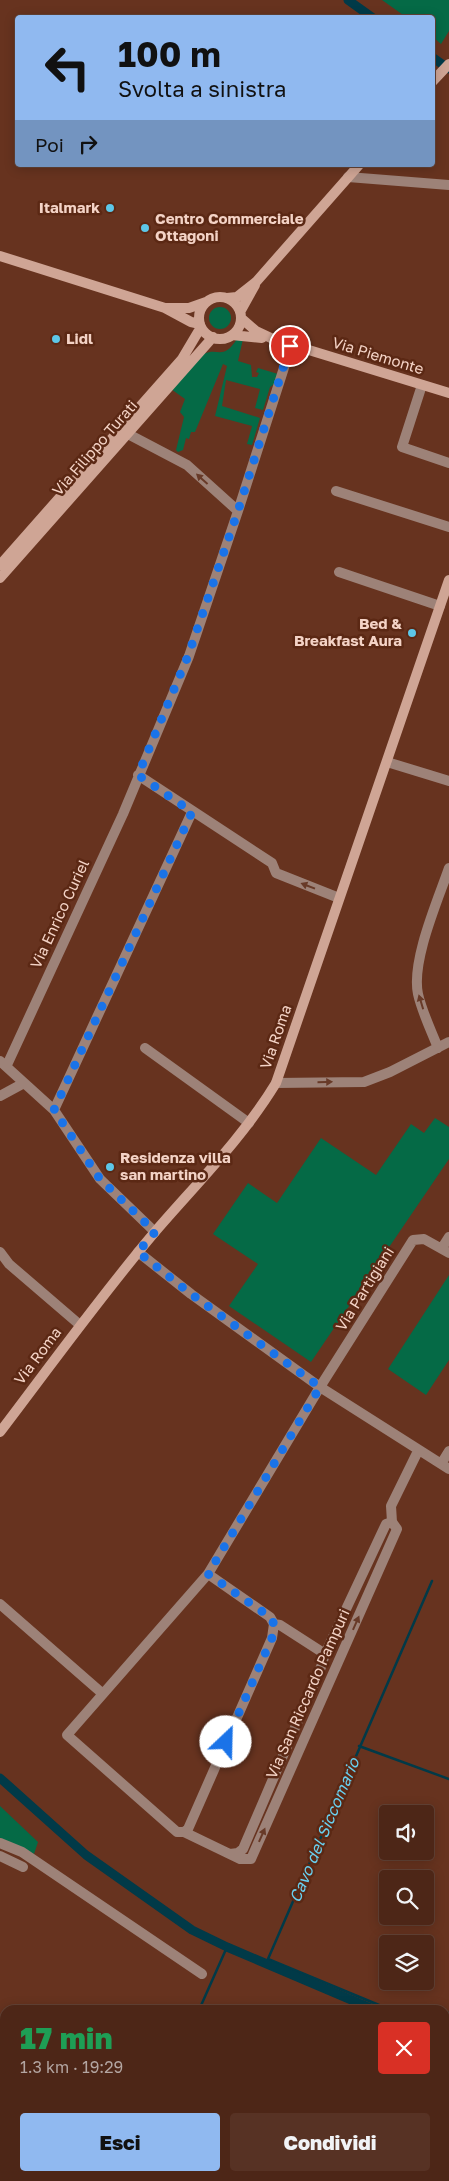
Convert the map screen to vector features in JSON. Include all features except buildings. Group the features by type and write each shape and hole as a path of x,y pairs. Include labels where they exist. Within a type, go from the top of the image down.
{"street":[{"path":"435,79 449,64"},
{"path":"165,308 189,308 213,298 236,297 256,282 357,167"},
{"path":"348,177 449,185"},
{"path":"0,256 165,308 201,326 213,337 224,338 232,335 240,325 241,315 256,282"},
{"path":"226,298 235,303 241,315"},
{"path":"201,326 200,312 206,302"},
{"name":"Via Piemonte","path":"241,315 256,331 273,340 448,393"},
{"name":"Via Filippo Turati","path":"0,565 182,359 193,345 201,326"},
{"name":"Via Piemonte","path":"232,335 246,335 273,340"},
{"name":"Via Filippo Turati","path":"0,578 213,337"},
{"name":"Via Enrico Curiel","path":"3,1063 92,883 188,656 238,511 290,346"},
{"path":"422,385 402,447 448,463"},
{"path":"128,434 187,465 238,511"},
{"path":"336,491 449,527"},
{"path":"339,572 440,606"},
{"name":"Via Roma","path":"0,1432 80,1325 138,1252 249,1124 276,1083 440,606 447,592 449,580"},
{"path":"386,762 449,781"},
{"path":"138,775 272,863 276,873 339,898"},
{"path":"54,1110 192,812"},
{"path":"438,1048 418,992 419,969 422,948 449,868"},
{"path":"276,1083 364,1082 390,1072 449,1042"},
{"path":"145,1048 249,1124"},
{"path":"3,1063 54,1110 100,1179 155,1232"},
{"path":"0,1096 24,1083"},
{"path":"445,1250 449,1237"},
{"name":"Via Partigiani","path":"320,1387 413,1240 424,1239 445,1250"},
{"path":"0,1252 9,1264 80,1325"},
{"path":"138,1252 191,1294 320,1387 418,1451 445,1466 449,1450"},
{"path":"0,1604 103,1694 208,1574 320,1387"},
{"name":"Via San Riccardo Pampuri","path":"103,1694 67,1735 177,1832 184,1832 240,1859 251,1859 397,1529 392,1522 392,1506 418,1451"},
{"name":"Via San Riccardo Pampuri","path":"230,1854 238,1853 242,1849 321,1667 326,1651 386,1524 392,1522"},
{"name":"Via San Riccardo Pampuri","path":"208,1574 270,1617 274,1624 280,1625 326,1651"},
{"path":"184,1832 188,1829 268,1647 274,1624"},
{"path":"326,1651 343,1653"},
{"path":"321,1667 334,1672"},
{"path":"0,1843 22,1852 202,1974"},
{"path":"0,1856 23,1867"}],"green space":[{"path":"382,0 449,0 449,31 441,44 435,39 435,15 403,15"},
{"path":"220,307 228,310 231,318 228,326 220,329 212,326 209,318 212,310"},
{"path":"237,339 243,339 238,361 251,365 252,377 257,377 259,373 256,372 258,368 278,374 276,383 270,387 263,410 255,408 260,389 226,380 222,406 260,418 252,445 247,444 252,426 215,416 227,366 223,364 195,432 191,432 189,439 186,438 183,450 178,452 176,450 184,417 180,412 185,399 171,389 204,354 224,352"},
{"path":"435,1118 449,1127 449,1159 311,1362 229,1306 258,1264 213,1234 248,1183 277,1203 321,1138 376,1175 411,1124 424,1133"},
{"path":"449,1275 449,1360 426,1395 388,1369"},
{"path":"0,1806 38,1842 34,1854 0,1838"}],"waterway":[{"path":"348,0 369,15"},
{"path":"435,59 449,69"},
{"name":"Cavo del Siccomario","path":"379,2005 268,1959 432,1581"},
{"path":"359,1746 449,1779"},
{"path":"0,1778 86,1855 192,1930 227,1947 363,2005"},
{"path":"201,2005 227,1947"}],"place":[{"name":"Italmark","path":"110,208"},
{"name":"Centro Commerciale Ottagoni","path":"145,228"},
{"name":"Lidl","path":"56,339"},
{"name":"Bed & Breakfast Aura","path":"412,633"},
{"name":"Residenza villa san martino","path":"110,1167"}],"route":[{"path":"226,1742 272,1638 274,1624 270,1617 208,1574 320,1387 191,1294 138,1252 155,1232 100,1179 54,1110 192,812 138,775 188,656 238,511 290,346"}]}
